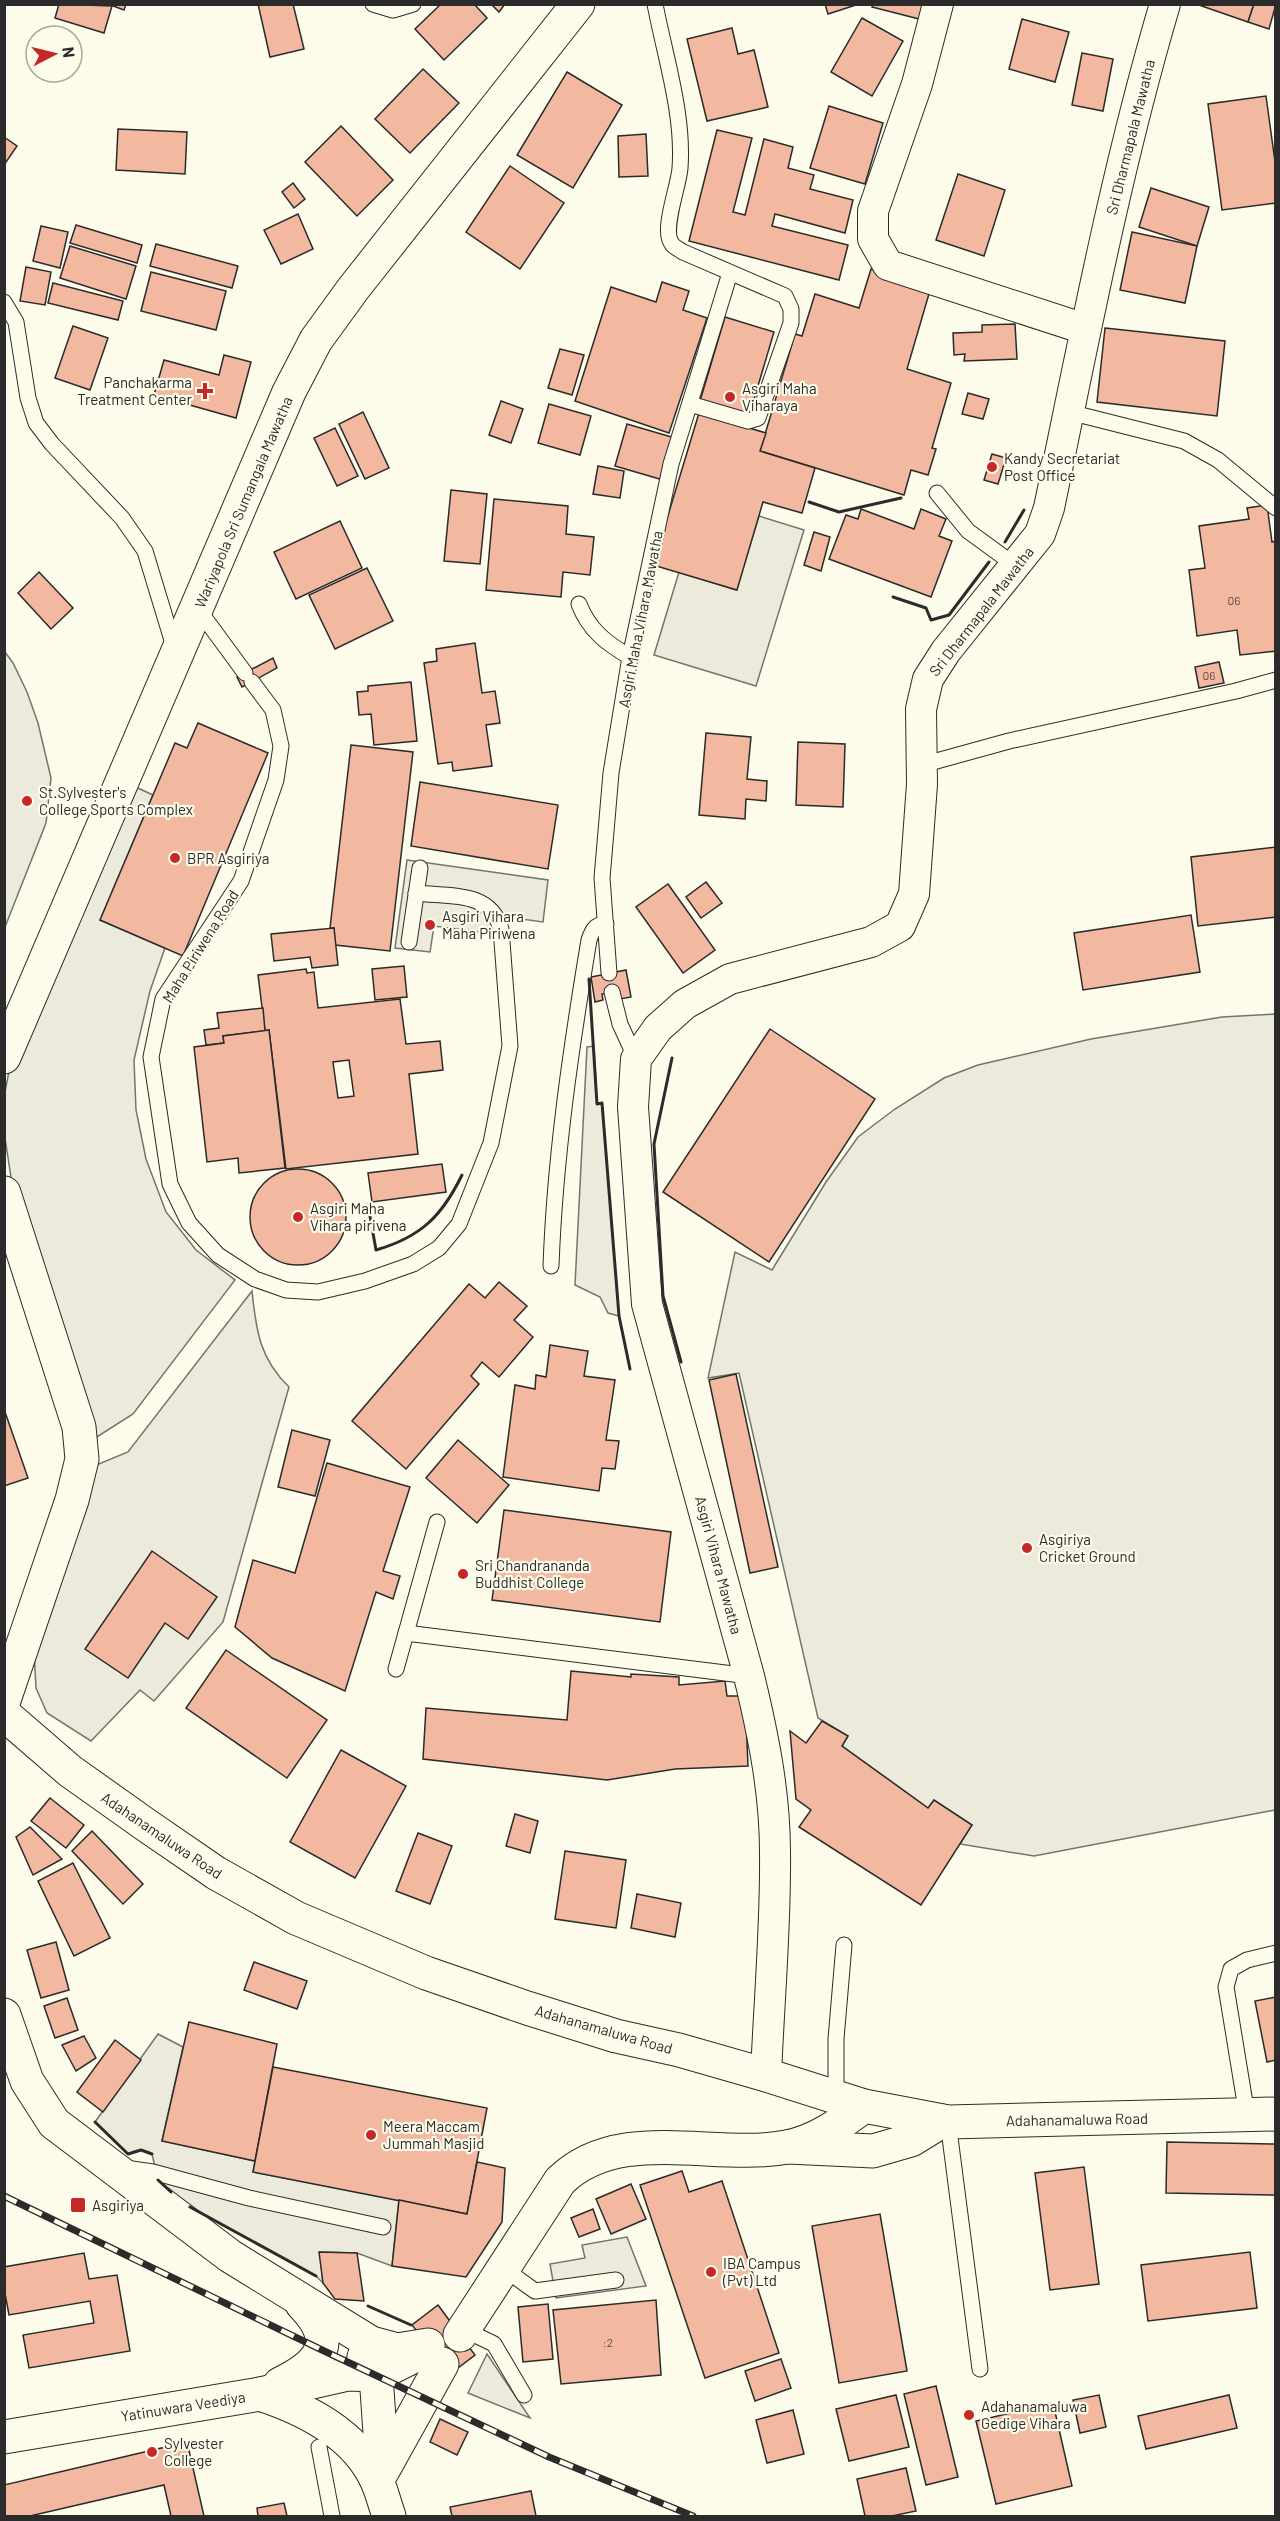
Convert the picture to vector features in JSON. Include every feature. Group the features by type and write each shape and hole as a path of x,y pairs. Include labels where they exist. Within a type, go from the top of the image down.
{"street":[{"name":"Wariyapola Sri Sumangala Mawatha","path":"4,1058 289,392 316,340 353,289 578,4"},
{"path":"938,4 917,84 873,211 873,239 888,265 1085,329"},
{"name":"Sri Dharmapala Mawatha","path":"636,1059 658,1028 685,1004 730,979 871,942 900,926 914,894 921,765 921,709 928,679 946,651 1040,534 1049,508 1116,190 1147,65 1165,4"},
{"name":"Asgiri Vihara Mawatha","path":"636,1059 633,1107 647,1304 749,1676 762,1729 770,1779 775,1851 766,2075"},
{"path":"4,1193 79,1427 82,1459 72,1500 4,1700"},
{"name":"Adahanamaluwa Road","path":"4,1714 70,1771 146,1825 216,1873 296,1918 426,1973 527,2008 616,2036 679,2050 766,2075 850,2103 945,2121 1261,2114"},
{"path":"4,2015 27,2081 54,2123 230,2256 299,2301 371,2343 386,2348 433,2352"},
{"path":"788,2147 827,2133 850,2103"},
{"path":"460,2332 560,2181 581,2164 604,2155 666,2147 730,2150 788,2147 873,2151 911,2140 945,2121"},
{"path":"260,2394 308,2367 322,2350 323,2338 319,2325 299,2301"},
{"path":"341,2324 376,2375 381,2448 377,2480 389,2517"},
{"path":"260,2394 348,2374 376,2375 433,2352"},
{"path":"377,2480 433,2352"},
{"name":"Yatinuwara Veediya","path":"4,2437 260,2394 292,2405 316,2417 334,2445 365,2460 377,2480"}],"lane":[{"path":"373,4 393,10 412,4"},
{"path":"655,4 681,149 679,178 667,232 672,244 683,252 785,296 791,309 791,323 758,418 748,421 690,404"},
{"name":"Asgiri Maha Vihara Mawatha","path":"609,973 602,878 611,772 630,657 672,464 730,273"},
{"path":"4,302 16,322 27,398 36,423 52,444 122,518 145,550 177,655"},
{"path":"1069,412 1184,441 1218,460 1275,508"},
{"path":"937,493 968,531 1016,566"},
{"path":"579,604 586,621 606,643 630,657"},
{"name":"Maha Piriwena Road","path":"198,609 273,710 281,746 276,780 241,881 163,999 151,1057 170,1184 189,1223 218,1255 255,1279 286,1290 318,1292 365,1281 413,1264 438,1248 459,1224 491,1143 510,1046 501,928 494,911 480,900 416,893"},
{"path":"921,765 1009,741 1236,691 1275,680"},
{"path":"409,942 420,868"},
{"path":"551,1266 558,1148 575,1022 592,930 601,924 606,924"},
{"path":"612,993 620,1024 636,1059"},
{"path":"396,1669 437,1522"},
{"path":"406,1633 749,1676"},
{"path":"844,1945 836,2039 850,2103"},
{"path":"1261,2114 1226,1987 1231,1969 1247,1960 1275,1953"},
{"path":"945,2121 980,2369"},
{"path":"110,2166 163,2174 249,2198 383,2228"},
{"path":"503,2268 535,2291 616,2280"},
{"path":"460,2332 494,2344 524,2395"},
{"path":"332,2517 334,2445"}],"shaded area":[{"path":"759,516 804,530 756,686 654,655 679,572 736,590"},
{"name":"St.Sylvester's College Sports Complex","path":"5,652 27,692 38,723 51,778 46,823 5,927"},
{"path":"129,784 153,795 100,920 165,948 150,991 134,1060 136,1110 146,1159 166,1212 196,1250 235,1280 133,1414 92,1440 14,1197 5,1138 5,1092 11,1061"},
{"path":"407,860 548,880 543,922 506,917 504,935 434,926 430,952 395,948"},
{"name":"Asgiriya Cricket Ground","path":"1275,1014 1275,1810 1034,1856 960,1844 972,1825 934,1800 928,1808 842,1746 848,1736 818,1718 739,1373 708,1378 735,1252 772,1270 826,1182 858,1137 895,1109 944,1078 978,1065 1091,1039 1222,1017"},
{"path":"594,1046 597,1103 602,1103 619,1316 608,1313 600,1297 575,1285 587,1047"},
{"path":"252,1291 261,1344 272,1366 289,1387 223,1622 154,1701 140,1690 91,1741 47,1713 36,1688 34,1651 89,1468 128,1452"},
{"path":"158,2034 183,2047 162,2141 255,2161 253,2172 399,2200 392,2266 357,2253 320,2252 323,2283 316,2276 181,2202 158,2180 152,2154 141,2150 128,2154 95,2122"},
{"path":"627,2237 646,2286 556,2298 550,2264 585,2258 582,2245"},
{"path":"487,2354 530,2418 468,2393"}],"building":[{"path":"59,4 112,6 104,33 84,27 84,24 75,24 55,18"},
{"path":"108,4 126,4 124,10"},
{"path":"258,4 293,4 304,49 270,57"},
{"path":"441,4 474,4 487,18 444,60 415,29"},
{"path":"491,4 505,4 499,12"},
{"path":"825,4 859,4 828,14"},
{"path":"873,4 931,4 927,21 872,7"},
{"path":"1196,4 1254,4 1248,22"},
{"path":"1254,4 1276,4 1269,29 1248,22"},
{"path":"862,18 903,41 872,96 831,72"},
{"path":"1022,19 1069,32 1055,82 1009,69"},
{"path":"732,28 738,54 754,50 768,107 707,121 687,39"},
{"path":"1082,53 1113,59 1103,111 1072,105"},
{"path":"423,69 459,103 410,153 375,119"},
{"path":"567,72 622,105 573,188 517,155"},
{"path":"1266,96 1276,169 1276,203 1222,210 1208,104"},
{"path":"829,106 883,123 865,184 810,168"},
{"path":"341,126 393,180 357,216 305,162"},
{"path":"118,129 187,132 185,174 116,170"},
{"path":"717,130 752,138 733,212 745,215 764,139 793,147 788,168 814,175 810,189 853,200 845,233 775,214 772,226 848,245 839,280 689,241"},
{"path":"646,134 648,176 619,177 618,136"},
{"path":"4,137 17,146 4,165"},
{"path":"510,166 564,203 520,269 466,232"},
{"path":"958,174 1005,190 984,256 936,240"},
{"path":"293,183 305,199 294,208 282,192"},
{"path":"1151,188 1209,207 1197,246 1139,227"},
{"path":"298,214 313,249 281,264 264,230"},
{"path":"76,225 142,245 137,263 70,243"},
{"path":"41,226 68,232 60,268 33,261"},
{"path":"1132,232 1197,246 1185,303 1120,290"},
{"path":"156,244 238,266 232,288 150,266"},
{"path":"70,246 136,266 126,299 60,278"},
{"path":"26,267 51,272 45,305 20,301"},
{"path":"871,269 931,287 907,369 951,383 932,448 936,449 928,475 911,470 904,495 760,451 795,334 802,336 815,294 859,308"},
{"path":"151,272 226,291 216,330 141,311"},
{"path":"662,282 689,291 683,310 707,318 669,433 575,401 611,287 656,302"},
{"path":"53,283 123,301 118,320 48,303"},
{"path":"725,317 774,332 749,416 700,401"},
{"path":"1015,324 1017,359 964,361 965,354 954,355 953,333 982,332 982,325"},
{"path":"73,326 108,338 90,390 55,378"},
{"path":"1105,328 1225,341 1217,416 1097,402"},
{"path":"560,349 584,355 572,395 548,388"},
{"path":"224,355 251,362 236,418 154,395 164,360 219,375"},
{"path":"968,393 989,399 983,419 962,414"},
{"path":"501,401 523,409 511,443 489,435"},
{"path":"549,404 591,416 580,455 538,443"},
{"path":"363,412 389,468 365,479 339,424"},
{"path":"699,413 766,433 760,451 815,468 802,513 763,502 737,590 653,565"},
{"path":"627,424 675,438 663,480 615,466"},
{"path":"335,428 358,476 337,486 314,438"},
{"path":"992,454 1006,458 998,484 984,480"},
{"path":"598,466 624,471 620,498 593,494"},
{"path":"451,490 487,494 480,564 444,561"},
{"path":"494,499 568,506 566,534 594,537 590,575 563,572 561,597 486,590"},
{"path":"1267,505 1272,542 1276,541 1276,651 1240,655 1237,630 1197,636 1189,570 1205,568 1199,526 1249,519 1247,508"},
{"path":"861,509 914,529 921,509 946,519 939,536 952,541 931,597 829,559 846,515 858,519"},
{"path":"340,521 362,568 296,599 274,552"},
{"path":"814,532 830,537 821,571 804,565"},
{"path":"367,568 393,621 335,649 309,595"},
{"path":"39,572 73,608 51,629 18,593"},
{"path":"475,643 482,693 495,691 500,723 486,725 492,766 453,771 452,762 438,764 424,663 437,661 436,649"},
{"path":"273,658 277,668 242,687 237,677"},
{"path":"1219,662 1224,683 1199,688 1195,667"},
{"path":"411,682 417,741 374,745 371,714 359,715 357,692 368,691 368,686"},
{"name":"BPR Asgiriya","path":"198,723 268,753 183,956 100,920 175,743 187,748"},
{"path":"706,733 751,737 747,779 767,781 766,801 746,799 745,819 699,815"},
{"path":"798,742 845,744 843,807 796,805"},
{"path":"351,745 413,752 390,951 335,945 334,928 330,928"},
{"path":"420,782 558,805 548,869 411,846"},
{"path":"1276,847 1276,917 1198,926 1191,857"},
{"path":"706,882 722,903 701,918 686,897"},
{"path":"668,884 715,950 683,973 636,907"},
{"path":"1191,915 1200,972 1083,990 1074,933"},
{"path":"334,928 338,965 312,968 310,957 274,961 271,934"},
{"path":"404,966 407,997 375,1000 372,969"},
{"path":"306,969 307,973 314,972 318,1008 400,999 406,1044 440,1041 443,1070 409,1074 418,1154 286,1169 269,1030 265,1031 258,975","holes":["349,1060 354,1096 338,1098 333,1062"]},
{"path":"626,970 631,997 620,999 618,991 602,994 603,1000 595,1002 591,977"},
{"path":"263,1008 265,1031 223,1036 224,1043 206,1045 204,1030 219,1028 217,1013"},
{"path":"770,1029 875,1099 769,1262 663,1192"},
{"path":"269,1030 285,1168 239,1173 238,1158 207,1162 194,1047 224,1043 223,1036"},
{"path":"442,1164 446,1192 372,1202 368,1173"},
{"name":"Asgiri Maha Vihara pirivena","path":"298,1169 316,1173 332,1183 342,1199 346,1217 342,1235 332,1251 316,1261 298,1265 280,1261 264,1251 254,1235 250,1217 254,1199 264,1183 280,1173"},
{"path":"499,1282 527,1306 514,1320 533,1337 499,1377 482,1362 471,1376 479,1384 406,1469 352,1421 469,1284 485,1298"},
{"path":"550,1345 588,1351 584,1376 615,1380 606,1440 619,1441 615,1469 602,1468 599,1491 503,1477 515,1385 535,1389 536,1375 546,1377"},
{"path":"736,1374 778,1567 750,1573 709,1380"},
{"path":"4,1409 28,1478 4,1486"},
{"path":"292,1430 330,1440 315,1496 278,1487"},
{"path":"458,1440 509,1485 477,1523 426,1478"},
{"path":"327,1463 410,1487 383,1571 400,1576 393,1599 376,1592 345,1691 272,1658 235,1627 253,1560 295,1573"},
{"path":"504,1510 671,1532 660,1622 492,1600"},
{"path":"152,1551 217,1597 188,1639 165,1623 128,1678 85,1649"},
{"path":"226,1650 327,1720 287,1778 186,1708"},
{"path":"571,1671 631,1677 631,1674 679,1677 679,1685 725,1681 727,1696 745,1696 748,1766 675,1769 607,1780 423,1759 426,1708 567,1720"},
{"path":"822,1721 848,1736 842,1746 928,1808 934,1800 972,1825 921,1905 799,1827 811,1810 796,1799 790,1731 806,1743"},
{"path":"341,1750 406,1786 355,1878 290,1842"},
{"path":"50,1798 84,1825 66,1848 31,1821"},
{"path":"515,1814 538,1821 530,1853 506,1846"},
{"path":"30,1827 62,1859 33,1875 16,1837"},
{"path":"92,1831 143,1884 123,1904 72,1851"},
{"path":"418,1833 452,1846 430,1904 396,1891"},
{"path":"565,1851 626,1860 616,1928 555,1919"},
{"path":"73,1863 110,1938 74,1956 38,1881"},
{"path":"637,1894 681,1903 675,1937 631,1928"},
{"path":"56,1942 69,1990 41,1998 27,1950"},
{"path":"254,1962 307,1981 297,2009 244,1990"},
{"path":"1276,1997 1276,2060 1267,2062 1255,2001"},
{"path":"67,1998 78,2030 55,2038 44,2006"},
{"path":"189,2022 277,2044 255,2161 162,2141"},
{"path":"84,2036 96,2058 76,2071 62,2045"},
{"path":"115,2040 141,2060 103,2112 77,2092"},
{"name":"Meera Maccam Jummah Masjid","path":"273,2067 487,2108 467,2214 253,2172"},
{"path":"1167,2142 1276,2144 1276,2195 1166,2193"},
{"path":"477,2162 505,2168 502,2222 466,2277 392,2266 399,2200 467,2214"},
{"path":"1084,2167 1099,2284 1050,2290 1035,2173"},
{"name":"IBA Campus (Pvt) Ltd","path":"682,2171 689,2192 722,2181 779,2353 705,2378 640,2185"},
{"path":"631,2184 646,2219 611,2234 596,2199"},
{"path":"593,2209 600,2229 579,2237 571,2218"},
{"path":"880,2214 907,2371 839,2383 812,2226"},
{"path":"319,2252 357,2253 364,2301 335,2299 323,2283"},
{"path":"1250,2252 1257,2308 1148,2321 1141,2265"},
{"path":"84,2253 89,2279 117,2275 130,2351 29,2368 23,2335 94,2323 90,2301 9,2315 4,2288 4,2267"},
{"path":"656,2300 661,2375 561,2384 553,2310"},
{"path":"548,2304 553,2359 523,2362 518,2307"},
{"path":"438,2305 475,2355 450,2374 412,2325"},
{"path":"781,2359 791,2388 755,2401 745,2371"},
{"path":"936,2386 958,2477 926,2485 904,2394"},
{"path":"896,2395 909,2447 849,2461 836,2409"},
{"path":"1099,2395 1106,2427 1080,2433 1073,2400"},
{"path":"1229,2395 1237,2428 1146,2449 1138,2416"},
{"path":"1053,2403 1072,2486 996,2504 976,2421"},
{"path":"793,2410 804,2454 767,2463 756,2420"},
{"path":"440,2419 468,2432 457,2455 430,2442"},
{"name":"Sylvester College","path":"187,2442 204,2516 171,2516 164,2485 30,2516 4,2516 4,2485"},
{"path":"906,2468 916,2511 892,2516 865,2516 857,2479"},
{"path":"531,2491 536,2516 452,2516 450,2507"},
{"path":"284,2503 287,2516 258,2516 257,2508"}],"railway":[{"path":"4,2196 549,2457 693,2516"}],"wall":[{"path":"809,502 839,512 901,498"},
{"path":"1005,542 1024,510"},
{"path":"893,597 926,608 931,620 949,615 989,562"},
{"path":"589,979 597,1104 602,1103 619,1316 630,1369"},
{"path":"672,1058 654,1144 663,1296 681,1362"},
{"path":"368,1205 376,1250 406,1239 428,1223 446,1202 462,1175"},
{"path":"95,2122 128,2154 141,2150 152,2154"},
{"path":"158,2180 171,2192"},
{"path":"190,2207 316,2276"},
{"path":"368,2306 411,2325"}],"place":[{"name":"Panchakarma Treatment Center","path":"205,391"},
{"name":"Asgiri Maha Viharaya","path":"730,397"},
{"name":"Kandy Secretariat Post Office","path":"992,467"},
{"name":"St.Sylvester's College Sports Complex","path":"27,801"},
{"name":"BPR Asgiriya","path":"175,858"},
{"name":"Asgiri Vihara Maha Piriwena","path":"430,925"},
{"name":"Asgiri Maha Vihara pirivena","path":"298,1217"},
{"name":"Asgiriya Cricket Ground","path":"1027,1548"},
{"name":"Sri Chandrananda Buddhist College","path":"463,1574"},
{"name":"Meera Maccam Jummah Masjid","path":"371,2135"},
{"name":"Asgiriya","path":"78,2205"},
{"name":"IBA Campus (Pvt) Ltd","path":"711,2272"},
{"name":"Adahanamaluwa Gedige Vihara","path":"969,2415"},
{"name":"Sylvester College","path":"152,2452"}]}
